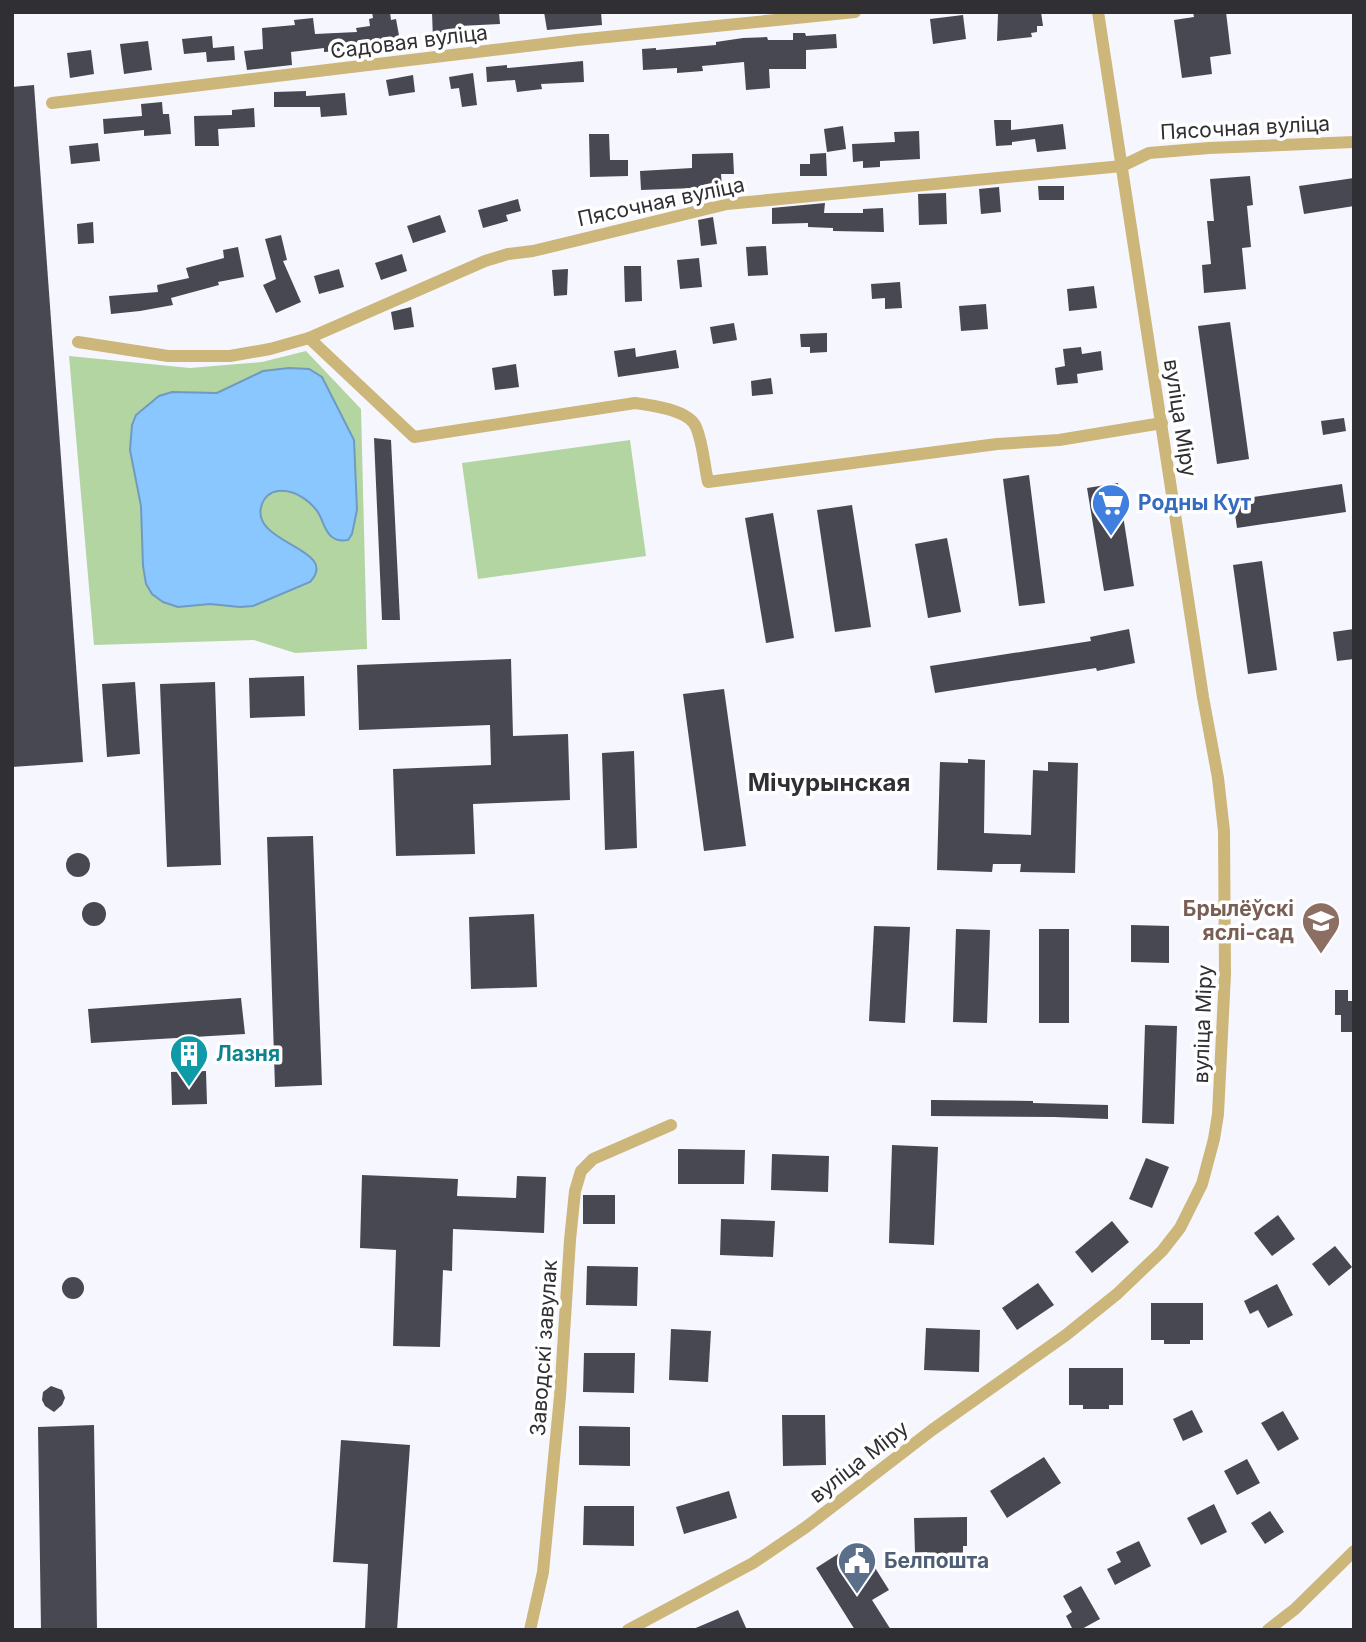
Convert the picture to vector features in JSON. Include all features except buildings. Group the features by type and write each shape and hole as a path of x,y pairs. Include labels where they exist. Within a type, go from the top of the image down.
{"street":[{"name":"Садовая вуліца","path":"52,103 576,40 855,12"},
{"name":"вуліца Міру","path":"628,1630 763,1556 806,1527 932,1430 1066,1335 1117,1294 1162,1251 1180,1228 1202,1184 1210,1157 1218,1114 1225,974 1224,831 1218,778 1203,697 1098,12"},
{"name":"Пясочная вуліца","path":"78,342 169,356 229,356 270,349 309,338 485,261 727,204 1122,166 1149,153 1354,142"},
{"path":"309,338 414,437 635,403 650,404 685,415 695,424 708,482 997,444 1059,440 1162,424"},
{"name":"Заводскі завулак","path":"530,1630 543,1572 560,1396 575,1191 581,1171 593,1159 671,1125"},
{"path":"1268,1630 1296,1609 1354,1551"}],"green space":[{"path":"306,351 361,409 367,649 295,653 254,640 94,645 69,356 190,368 262,362"},
{"path":"630,440 646,556 478,579 462,463"}],"water":[{"path":"309,369 322,377 354,440 357,510 352,534 348,540 334,538 316,509 307,500 290,492 273,492 263,501 261,517 268,528 314,561 317,571 310,582 253,606 210,604 178,607 163,602 152,594 146,584 143,566 141,506 130,450 132,425 136,415 159,396 172,392 217,393 263,371"}],"place":[{"name":"Родны Кут","path":"1111,537"},
{"name":"Брылёўскі яслі-сад","path":"1321,955"},
{"name":"Лазня","path":"189,1088"},
{"name":"Белпошта","path":"857,1595"}],"district":[{"name":"Мічурынская","path":"829,783"}]}
